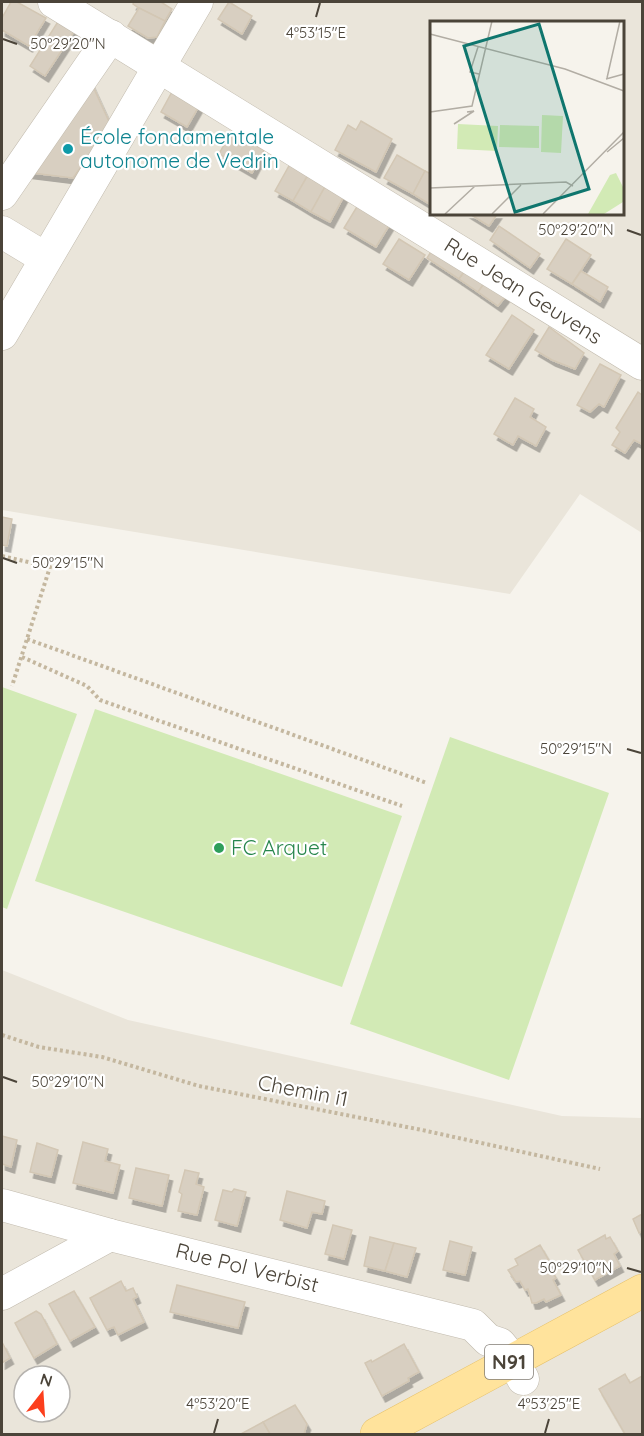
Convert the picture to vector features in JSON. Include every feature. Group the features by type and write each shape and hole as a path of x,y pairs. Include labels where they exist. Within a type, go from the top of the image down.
{"main road":[{"name":"N91","path":"377,1434 505,1370 642,1291"},
{"name":"N91","path":"422,1434 505,1370 642,1314"}],"street":[{"name":"Rue Jean Geuvens","path":"54,2 642,364"},
{"path":"2,334 197,2"},
{"path":"2,194 111,36"},
{"path":"2,232 45,258"},
{"name":"Rue Pol Verbist","path":"2,1205 110,1235 473,1325 505,1370"},
{"path":"2,1294 110,1235"},
{"name":"N91","path":"399,1434 505,1370 642,1303"}],"path":[{"path":"2,556 50,567 12,686"},
{"path":"27,639 427,783"},
{"path":"22,657 87,686 100,700 402,806"},
{"name":"Chemin i1","path":"2,1035 39,1047 102,1057 199,1086 422,1130 600,1169"}],"shaded area":[{"path":"2,2 642,2 642,533 580,494 510,594 2,510"},
{"path":"2,970 128,1020 562,1116 642,1118 642,1434 2,1434"}],"green space":[{"path":"2,687 77,714 7,909 2,907"},
{"name":"FC Arquet","path":"95,709 402,816 342,987 35,881"},
{"path":"450,737 609,793 509,1080 350,1024"}],"building":[{"path":"11,2 17,2 46,18 29,46 2,30 2,18"},
{"path":"134,2 161,2 172,9 165,21 139,8 133,4"},
{"path":"229,2 252,16 242,34 218,19"},
{"path":"139,8 165,21 157,37 148,38 128,26"},
{"path":"59,20 75,30 45,76 30,66"},
{"name":"École fondamentale autonome de Vedrin","path":"90,80 111,126 73,178 24,172"},
{"path":"173,90 199,106 187,127 161,112"},
{"path":"361,121 392,139 376,172 335,150 348,125 356,130"},
{"path":"231,132 264,150 252,173 219,154"},
{"path":"397,155 425,171 413,194 384,178"},
{"path":"290,164 308,175 293,201 275,191"},
{"path":"425,171 430,174 430,204 413,194"},
{"path":"308,175 326,185 311,212 293,201"},
{"path":"326,185 344,196 330,222 311,212"},
{"path":"358,205 390,224 376,247 344,228"},
{"path":"470,214 497,214 489,226"},
{"path":"499,226 540,254 530,268 490,240"},
{"path":"399,239 425,255 409,280 383,264"},
{"path":"566,239 591,255 572,284 547,269"},
{"path":"436,244 469,265 459,279 427,258"},
{"path":"469,265 488,278 478,292 459,279"},
{"path":"581,271 608,287 600,302 572,284"},
{"path":"488,278 509,292 498,306 478,292"},
{"path":"512,315 534,330 509,369 486,355"},
{"path":"549,327 584,353 575,369 535,350"},
{"path":"600,364 621,375 604,407 599,404 590,412 577,405"},
{"path":"638,392 642,395 642,444 634,440 625,453 612,445 620,432 616,428"},
{"path":"515,398 534,409 530,417 546,427 536,446 518,436 513,445 494,434"},
{"path":"2,517 12,519 7,546 2,545"},
{"path":"2,1136 17,1140 11,1167 2,1164"},
{"path":"83,1142 108,1149 105,1161 120,1165 113,1193 73,1183"},
{"path":"37,1143 58,1150 51,1177 30,1172"},
{"path":"136,1168 169,1175 162,1206 129,1198"},
{"path":"185,1170 199,1173 196,1184 204,1187 197,1215 178,1211 182,1194 179,1192"},
{"path":"234,1189 246,1192 237,1226 215,1220 223,1190 232,1192"},
{"path":"287,1191 325,1201 322,1214 312,1212 307,1228 280,1220"},
{"path":"642,1214 642,1231 639,1233 633,1219"},
{"path":"333,1225 352,1230 344,1259 325,1254"},
{"path":"605,1235 606,1239 610,1237 618,1251 614,1254 620,1266 595,1280 578,1250"},
{"path":"370,1237 394,1243 385,1271 364,1266"},
{"path":"450,1241 472,1247 465,1275 443,1270"},
{"path":"394,1243 416,1248 407,1277 385,1271"},
{"path":"540,1245 551,1264 549,1266 556,1278 553,1280 561,1295 546,1302 544,1299 532,1303 528,1289 525,1290 520,1281 516,1282 508,1270 518,1265 515,1259"},
{"path":"121,1281 126,1291 133,1288 137,1297 133,1299 144,1322 118,1335 114,1327 107,1330 90,1298"},
{"path":"177,1285 245,1302 238,1328 170,1312"},
{"path":"74,1291 95,1327 70,1341 49,1304"},
{"path":"36,1311 41,1314 57,1344 34,1358 15,1323"},
{"path":"2,1342 10,1358 2,1363"},
{"path":"404,1344 419,1372 408,1378 409,1381 382,1396 365,1363 371,1360 372,1362"},
{"path":"625,1374 630,1383 642,1376 642,1434 625,1434 599,1389"},
{"path":"295,1405 307,1424 304,1434 270,1434 263,1422"},
{"path":"263,1422 270,1434 241,1434"}],"place":[{"name":"École fondamentale autonome de Vedrin","path":"68,149"},
{"name":"FC Arquet","path":"219,848"}]}
